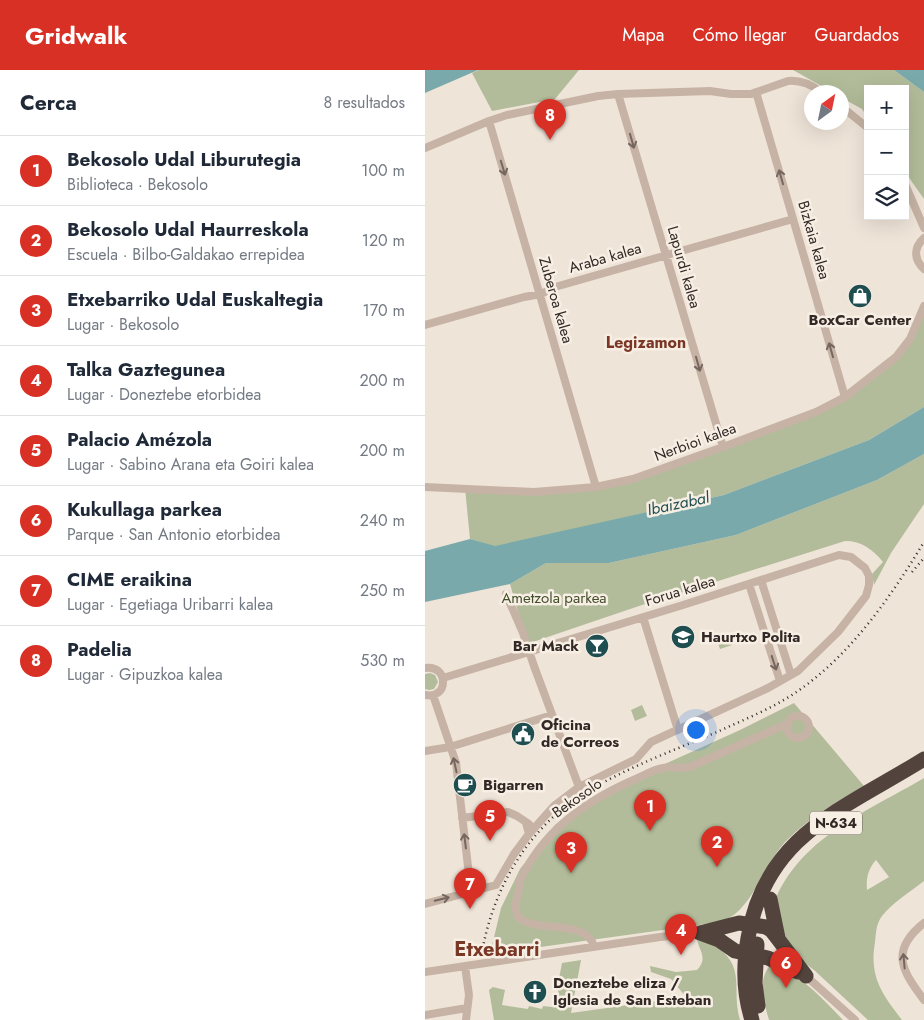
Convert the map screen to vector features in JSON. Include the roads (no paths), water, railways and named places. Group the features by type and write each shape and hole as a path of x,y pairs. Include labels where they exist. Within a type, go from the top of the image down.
{"highway":[{"name":"N-634","path":"752,1020 747,999 753,959 755,925 765,899 765,884 783,855 814,826 924,759"},
{"name":"N-634","path":"765,899 775,888 792,862 821,834 849,815 924,771"},
{"path":"727,945 727,934 733,925 765,899 778,939 774,950 753,959"},
{"path":"701,933 744,923 771,930 806,976"},
{"path":"701,933 719,940 735,951 753,959 778,961 806,976"},
{"path":"753,959 759,969 755,983 756,997 762,1020"}],"street":[{"path":"425,148 489,121 565,102 619,94 710,91 737,94 756,92 794,80 808,85"},
{"name":"Bizkaia kalea","path":"756,92 845,397"},
{"name":"Lapurdi kalea","path":"619,94 723,447"},
{"path":"849,113 864,125"},
{"name":"Zuberoa kalea","path":"489,121 597,487"},
{"path":"909,193 924,228"},
{"name":"Araba kalea","path":"425,326 524,297 541,294 555,287 793,219"},
{"path":"924,238 919,243 916,254 917,261 924,269"},
{"name":"Nerbioi kalea","path":"425,488 534,492 597,487 633,479 723,447 815,412 845,397 896,357 910,339 924,306"},
{"name":"Forua kalea","path":"443,678 839,555 851,557 865,568 869,576 866,596 838,632 798,671 791,674"},
{"path":"425,904 496,886 514,854 529,834 553,806 579,787 636,759 651,742 791,674 761,580"},
{"path":"749,584 780,681"},
{"path":"507,594 579,787"},
{"path":"643,617 678,730"},
{"path":"425,667 435,669 443,678 443,687 429,695 455,764 463,818 469,875 465,887 458,895"},
{"path":"425,751 450,747 552,715"},
{"name":"Bekosolo","path":"594,946 588,935 579,931 526,922 518,917 515,908 519,882 528,864 546,840 563,822 614,789 663,768 679,769 690,767 787,724"},
{"path":"463,818 508,812 526,823 532,825 539,823"},
{"path":"526,823 529,834"},
{"path":"924,923 908,938 904,948 903,959 906,973 924,1000"},
{"path":"425,972 594,946 701,933"},
{"path":"465,966 469,996 466,1020"},
{"path":"806,976 855,1020"},
{"path":"425,1015 467,1008"}],"water":[{"path":"425,70 478,70 425,93"},
{"path":"894,70 924,70 924,92"},
{"path":"924,407 924,454 877,480 736,535 609,563 546,563 510,584 425,602 425,551 470,539 495,546 724,495 869,440"}],"railway":[{"path":"481,958 493,911 513,868 526,848 558,813 577,798 610,779 757,714 795,693 834,662 851,644 883,605 924,542"},
{"path":"912,572 924,558"}],"place":[{"name":"Padelia","path":"550,140"},
{"name":"BoxCar Center","path":"860,296"},
{"name":"Haurtxo Polita","path":"683,637"},
{"name":"Bar Mack","path":"597,646"},
{"name":"Oficina de Correos","path":"523,734"},
{"name":"Bigarren","path":"465,785"},
{"name":"Bekosolo Udal Liburutegia","path":"650,831"},
{"name":"Palacio Amézola","path":"490,841"},
{"name":"Bekosolo Udal Haurreskola","path":"717,867"},
{"name":"Etxebarriko Udal Euskaltegia","path":"571,873"},
{"name":"CIME eraikina","path":"470,909"},
{"name":"Talka Gaztegunea","path":"681,955"},
{"name":"Kukullaga parkea","path":"786,988"},
{"name":"Doneztebe eliza / Iglesia de San Esteban","path":"535,992"}],"district":[{"name":"Legizamon","path":"646,342"},
{"name":"Etxebarri","path":"497,949"}],"water label":[{"name":"Ibaizabal","path":"678,503"}],"park label":[{"name":"Ametzola parkea","path":"554,598"}]}
